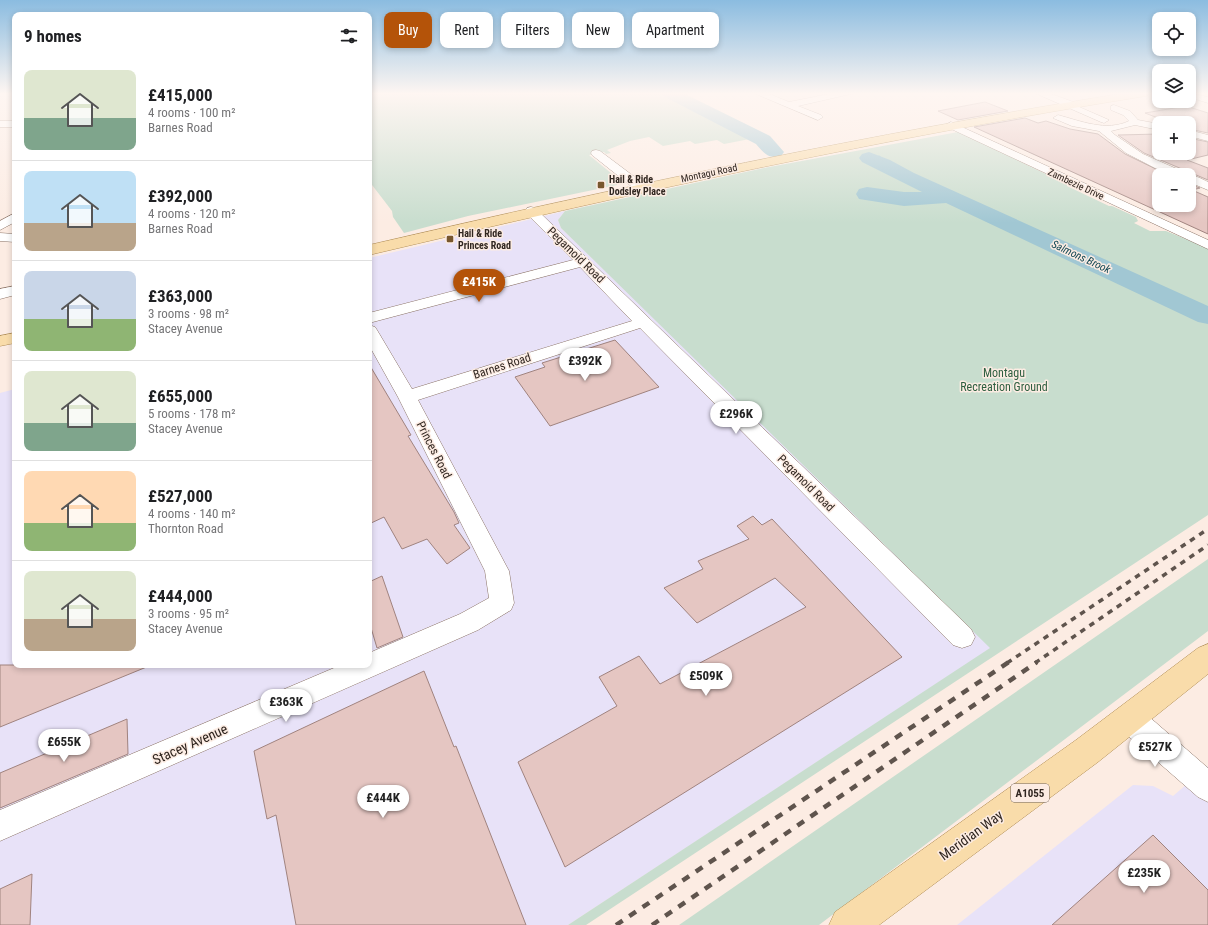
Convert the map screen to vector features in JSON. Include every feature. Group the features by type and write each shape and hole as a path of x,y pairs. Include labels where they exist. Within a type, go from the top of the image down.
{"main road":[{"name":"Montagu Road","path":"372,249 531,211 640,187 895,136"},
{"path":"0,341 12,339"},
{"name":"Meridian Way","path":"848,925 1087,751 1208,657"}],"street":[{"name":"Zambezie Drive","path":"974,136 1151,224 1208,245"},
{"path":"1110,136 1128,150 1165,168"},
{"path":"596,153 640,187"},
{"path":"1196,181 1208,186"},
{"name":"Pegamoid Road","path":"531,211 962,637"},
{"path":"0,226 12,219"},
{"path":"0,237 12,238"},
{"path":"372,317 583,262"},
{"path":"0,294 12,291"},
{"name":"Barnes Road","path":"407,397 644,322"},
{"name":"Princes Road","path":"372,335 407,397 497,571"},
{"name":"Stacey Avenue","path":"372,664 469,622 502,602 497,571"},
{"name":"Stacey Avenue","path":"0,826 363,668"},
{"path":"1129,718 1208,787"}],"shaded area":[{"path":"565,211 558,220 561,228 991,648 568,925 0,925 0,393 12,390 12,668 372,668 372,257"},
{"path":"1208,766 1208,925 957,925 1133,785 1153,786 1173,796"}],"green space":[{"path":"372,136 751,136 755,138 724,144 717,140 695,144 690,141 663,146 649,137 630,141 607,150 611,153 606,154 604,152 589,155 617,178 617,185 468,216 404,233 393,217 392,211 372,185"},
{"name":"Montagu Recreation Ground","path":"936,136 967,136 1067,184 1067,186 1136,217 1138,221 1134,223 1150,231 1166,231 1208,248 1208,515 586,925 568,925 990,648 561,228 558,220 565,211 764,168"},
{"path":"1208,559 1208,631 819,925 679,925"}],"building":[{"path":"994,136 1101,136 1125,154 1154,168 1152,168 1152,208"},
{"path":"1120,136 1152,136 1152,156 1144,153"},
{"path":"1196,139 1208,142 1208,155 1196,158"},
{"path":"1161,160 1187,160 1208,168 1208,180 1196,175 1196,168 1180,168"},
{"path":"1196,192 1208,197 1208,234 1160,212 1196,212"},
{"path":"615,340 659,387 550,426 515,377 545,367 542,363"},
{"path":"372,369 411,435 408,436 454,512 459,523 454,525 470,548 447,564 427,539 402,549 384,517 372,523"},
{"path":"753,516 762,525 772,519 902,657 565,867 518,762 617,706 599,677 639,656 660,684 806,607 775,578 697,623 664,588 703,569 698,561 749,539 737,526"},
{"path":"382,576 403,637 377,648 372,631 372,581"},
{"path":"0,665 12,665 12,668 144,668 0,727"},
{"path":"424,671 454,747 456,746 526,925 296,925 276,815 267,819 254,751"},
{"path":"127,719 128,754 0,808 0,773"},
{"path":"1153,835 1208,890 1208,925 1052,925"},
{"path":"32,874 30,925 0,925 0,889"}],"waterway":[{"name":"Salmons Brook","path":"755,136 763,140 774,152"},
{"name":"Salmons Brook","path":"879,157 883,164"},
{"name":"Salmons Brook","path":"869,158 1208,316"},
{"name":"Salmons Brook","path":"867,194 904,199 941,198"}],"railway":[{"path":"1007,663 1208,529"},
{"path":"1035,663 1208,545"},
{"path":"616,925 1009,662"},
{"path":"652,925 1037,662"}],"place":[{"name":"Hail & Ride Dodsley Place","path":"601,185"},
{"name":"Hail & Ride Princes Road","path":"450,239"}]}
